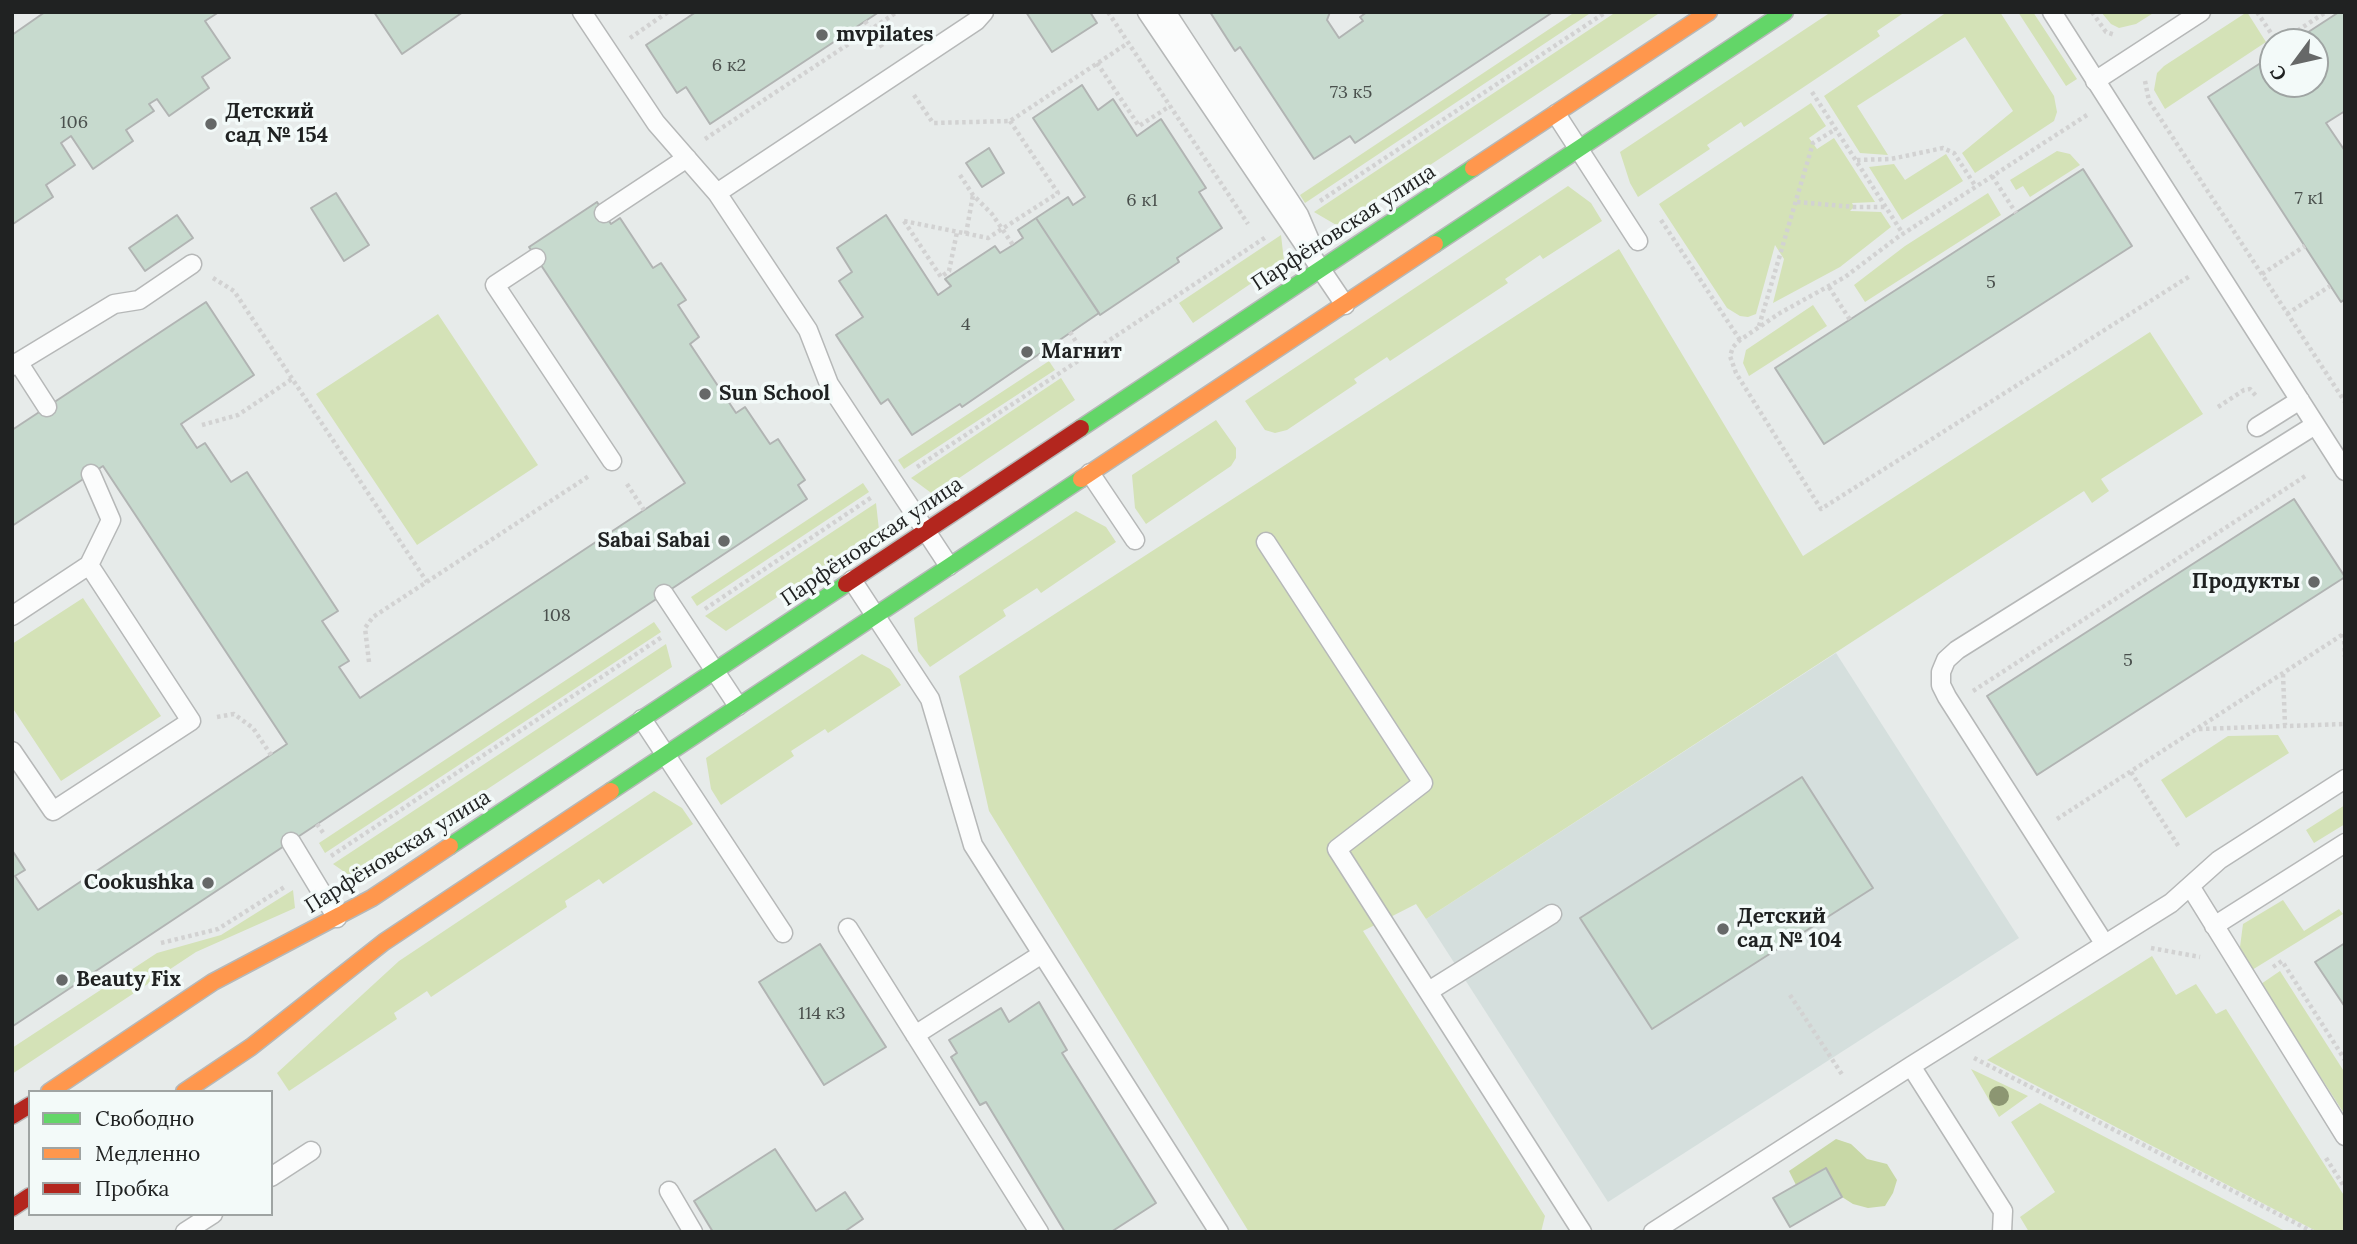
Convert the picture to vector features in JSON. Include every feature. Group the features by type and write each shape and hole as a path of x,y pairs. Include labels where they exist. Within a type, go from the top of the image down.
{"street":[{"name":"Парфёновская улица","path":"52,1090 213,982 337,918 715,671 1709,12"},
{"path":"187,1090 251,1047 384,942 1785,12"},
{"path":"12,1116 28,1106"},
{"path":"12,1208 28,1197"}],"lane":[{"path":"582,12 656,123 717,193 808,330 829,384 949,566"},
{"path":"717,193 976,21 984,12"},
{"path":"1147,12 1293,219"},
{"path":"1166,12 1345,305"},
{"path":"2052,12 2345,471"},
{"path":"2095,81 2201,12"},
{"path":"1556,114 1638,240"},
{"path":"604,213 687,158"},
{"path":"536,258 495,285 612,461"},
{"path":"47,407 15,364 114,304 139,300 192,264"},
{"path":"2257,427 2300,400"},
{"path":"2104,943 1952,704 1941,685 1941,672 1946,660 1957,650 2315,425"},
{"path":"1090,472 1135,540"},
{"path":"12,616 89,565 111,520 91,474"},
{"path":"1266,542 1423,783 1338,849 1582,1232"},
{"path":"12,751 52,811 191,721 89,565"},
{"path":"852,580 930,699 973,845 1219,1232"},
{"path":"664,594 738,706"},
{"path":"642,719 783,933"},
{"path":"1653,1232 2104,943 2171,903 2219,860 2345,779"},
{"path":"291,842 337,918"},
{"path":"2214,926 2345,843"},
{"path":"2190,886 2345,1136"},
{"path":"1429,991 1552,914"},
{"path":"848,928 1039,1232"},
{"path":"915,1035 1042,954"},
{"path":"1911,1066 2003,1211 2002,1232"},
{"path":"273,1176 311,1151"},
{"path":"669,1191 693,1232"},
{"path":"185,1232 210,1216"}],"path":[{"path":"609,52 668,12"},
{"path":"687,158 702,141 897,12"},
{"path":"1108,12 1248,224"},
{"path":"161,943 218,929 310,871 1606,12"},
{"path":"2257,12 2268,28"},
{"path":"2300,28 2323,13 2327,20"},
{"path":"908,87 933,123 1010,121 1128,43"},
{"path":"1097,63 1139,126 1170,106"},
{"path":"2145,79 2149,101 2345,402"},
{"path":"1812,92 1903,234"},
{"path":"2108,101 1903,234 1846,277 1759,327 1733,347 1730,356 1736,373 1821,509 2212,263"},
{"path":"957,232 949,271 941,277 904,221 957,232 988,239 1058,192 1010,121"},
{"path":"1759,327 1779,251 1797,202 1813,143 1836,129"},
{"path":"1856,160 1891,159 1943,148 1954,153 1976,187"},
{"path":"960,175 1013,245"},
{"path":"1992,176 2016,213"},
{"path":"966,234 973,195"},
{"path":"1797,202 1886,207"},
{"path":"1656,212 1740,340"},
{"path":"2262,274 2305,246"},
{"path":"192,264 234,291 427,582"},
{"path":"2287,314 2330,286"},
{"path":"1829,287 1850,320"},
{"path":"1070,332 1080,348"},
{"path":"202,425 238,415 292,379"},
{"path":"369,662 365,628 373,617 612,461"},
{"path":"1952,704 2307,475"},
{"path":"2344,634 2345,657"},
{"path":"2035,834 2344,634"},
{"path":"2283,674 2285,725"},
{"path":"191,721 234,715 253,728 271,755"},
{"path":"2197,729 2345,724"},
{"path":"2131,772 2179,847"},
{"path":"317,824 324,834"},
{"path":"2145,947 2199,956 2207,967"},
{"path":"2249,981 2282,961 2345,1060"},
{"path":"1790,995 1843,1076"},
{"path":"1984,1049 1972,1056 2313,1232"},
{"path":"2323,1153 2345,1188"}],"shaded area":[{"name":"Детский сад № 104","path":"1836,653 2019,938 1608,1202 1426,919"}],"green space":[{"path":"1575,12 1592,12 1305,203 1300,195"},
{"path":"1616,12 1661,12 1338,226 1314,212"},
{"path":"1831,12 1905,12 1877,31 1880,36 1744,127 1741,122 1707,145 1710,149 1638,197 1630,183 1620,152"},
{"path":"1947,12 2000,12 2054,96 2057,112 2054,121 1975,173 1962,153 2013,111 1965,37 1857,106 1888,155 1860,153 1824,96"},
{"path":"2018,12 2033,12 2077,79 2066,86"},
{"path":"2101,12 2155,12 2136,24 2119,28 2111,24"},
{"path":"2247,12 2259,31 2259,47 2165,109 2154,90 2157,73"},
{"path":"1811,103 1826,126 1809,138 1817,149 1834,138 1875,202 1852,203 1854,207 1850,211 1881,212 1891,227 1840,267 1773,303 1784,259 1775,245 1756,314 1740,316 1727,308 1659,204"},
{"path":"2057,151 2070,154 2080,165 2030,197 2023,186 2016,190 2010,180"},
{"path":"1946,154 1963,181 1902,220 1869,167 1894,164 1905,180"},
{"path":"1568,186 1591,203 1602,221 1543,259 1540,255 1505,279 1508,283 1390,361 1387,357 1354,379 1357,383 1287,430 1275,433 1265,430 1245,401"},
{"path":"1988,193 2001,215 1865,302 1854,285 1905,246"},
{"path":"1281,235 1284,261 1193,323 1179,303"},
{"path":"1619,249 1803,556 2150,332 2203,414 2101,479 2109,491 2092,503 2084,491 1426,919 1416,904 1363,931 1545,1216 1541,1232 1249,1232 989,811 959,676"},
{"path":"1813,305 1827,326 1749,376 1743,363 1746,350"},
{"path":"438,314 538,465 417,545 316,394"},
{"path":"1049,361 1055,370 904,469 898,460"},
{"path":"1061,378 1075,400 934,495 911,478"},
{"path":"1216,420 1236,448 1236,458 1231,466 1146,524 1135,508 1132,475"},
{"path":"863,483 869,492 697,606 691,597"},
{"path":"876,503 879,530 726,631 705,616"},
{"path":"1076,511 1106,527 1116,542 1041,593 1037,588 1003,610 1006,616 930,667 918,651 914,618"},
{"path":"83,598 161,716 61,781 12,707 12,644"},
{"path":"654,622 661,632 325,853 319,843"},
{"path":"666,644 672,667 353,878 333,864"},
{"path":"862,654 890,669 901,685 828,733 825,729 791,751 794,756 721,805 711,789 706,758"},
{"path":"2278,735 2289,753 2186,818 2161,780 2228,736"},
{"path":"654,791 682,808 693,824 603,884 599,879 565,901 567,907 431,997 427,991 394,1013 397,1019 289,1091 277,1073 399,961"},
{"path":"2345,805 2345,824 2314,843 2306,830"},
{"path":"293,890 295,908 196,952 12,1074 12,1048 157,953 221,935"},
{"path":"2283,900 2304,931 2339,909 2343,914 2252,970 2240,947 2243,924"},
{"path":"2152,956 2176,995 2196,984 2216,1014 2226,1009 2345,1197 2345,1232 2318,1232 1987,1060"},
{"path":"2280,971 2345,1073 2345,1115 2261,984"},
{"path":"1971,1069 2028,1096 1999,1117"},
{"path":"2040,1103 2287,1232 2029,1232 2020,1217 2055,1192 2011,1122"},
{"path":"1836,1139 1851,1144 1867,1159 1887,1164 1897,1180 1885,1206 1868,1208 1853,1204 1842,1197 1826,1169 1796,1185 1789,1171"}],"building":[{"path":"45,12 219,12 205,21 230,58 202,77 209,88 169,116 157,99 149,104 154,111 126,130 133,141 93,169 71,136 61,143 75,165 46,185 53,197 13,224 12,35"},
{"path":"374,12 463,12 402,54"},
{"path":"696,12 879,12 710,124 686,87 677,93 646,45"},
{"path":"1026,12 1090,12 1097,23 1052,52"},
{"path":"1210,12 1330,12 1327,20 1339,38 1363,21 1360,17 1367,12 1553,12 1355,143 1350,136 1314,159 1240,47 1235,51"},
{"path":"2339,12 2345,12 2345,111 2326,123 2345,151 2345,299 2341,302 2208,97 2259,64 2259,98 2329,98 2329,28 2314,28"},
{"path":"1082,85 1098,110 1113,99 1137,136 1161,119 1206,188 1199,192 1222,228 1177,258 1179,262 1100,315 1036,218 1068,197 1073,205 1085,197 1033,118"},
{"path":"989,148 1004,173 982,187 966,163"},
{"path":"2083,169 2132,246 1824,444 1775,368"},
{"path":"336,193 369,245 344,261 311,208"},
{"path":"597,202 611,224 620,218 653,268 661,263 686,300 678,305 699,337 690,344 736,413 745,407 770,444 778,439 805,480 798,485 807,499 13,1026 12,850 25,870 15,876 38,910 287,744 103,466 12,526 12,430 206,302 254,375 181,424 197,448 205,443 231,482 247,472 338,611 322,621 349,661 339,667 360,698 685,483 529,247"},
{"path":"177,215 193,238 145,271 129,248"},
{"path":"886,215 938,295 951,286 945,279 995,246 1000,253 1013,245 1023,238 1018,230 1036,218 1099,313 962,407 960,404 912,435 888,399 881,404 836,335 863,317 839,281 852,272 837,248"},
{"path":"2294,499 2345,577 2037,775 1987,696"},
{"path":"1802,777 1873,888 1652,1029 1580,918"},
{"path":"2345,943 2345,1007 2315,962"},
{"path":"820,944 886,1047 824,1085 759,982"},
{"path":"1039,1002 1067,1050 1062,1053 1156,1203 1111,1232 1065,1232 986,1102 980,1105 951,1057 957,1053 949,1040 1001,1008 1009,1022"},
{"path":"775,1149 816,1211 845,1192 863,1219 844,1232 713,1232 694,1201"},
{"path":"1826,1168 1842,1197 1790,1227 1773,1198"}],"traffic: fast":[{"path":"1435,244 1785,12"},
{"path":"1081,428 1473,168"},
{"path":"611,791 1081,479"},
{"path":"450,846 846,584"}],"traffic: slow":[{"path":"1473,168 1709,12"},
{"path":"1081,479 1435,244"},
{"path":"187,1090 251,1047 384,942 611,791"},
{"path":"52,1090 213,982 372,898 450,846"}],"traffic: jam":[{"path":"846,584 1081,428"},
{"path":"12,1116 28,1106"},
{"path":"12,1208 28,1197"}],"place":[{"name":"mvpilates","path":"822,35"},
{"name":"Детский сад № 154","path":"211,124"},
{"name":"Магнит","path":"1027,352"},
{"name":"Sun School","path":"705,394"},
{"name":"Sabai Sabai","path":"724,541"},
{"name":"Продукты","path":"2314,582"},
{"name":"Cookushka","path":"208,883"},
{"name":"Детский сад № 104","path":"1723,929"},
{"name":"Beauty Fix","path":"62,980"}]}
